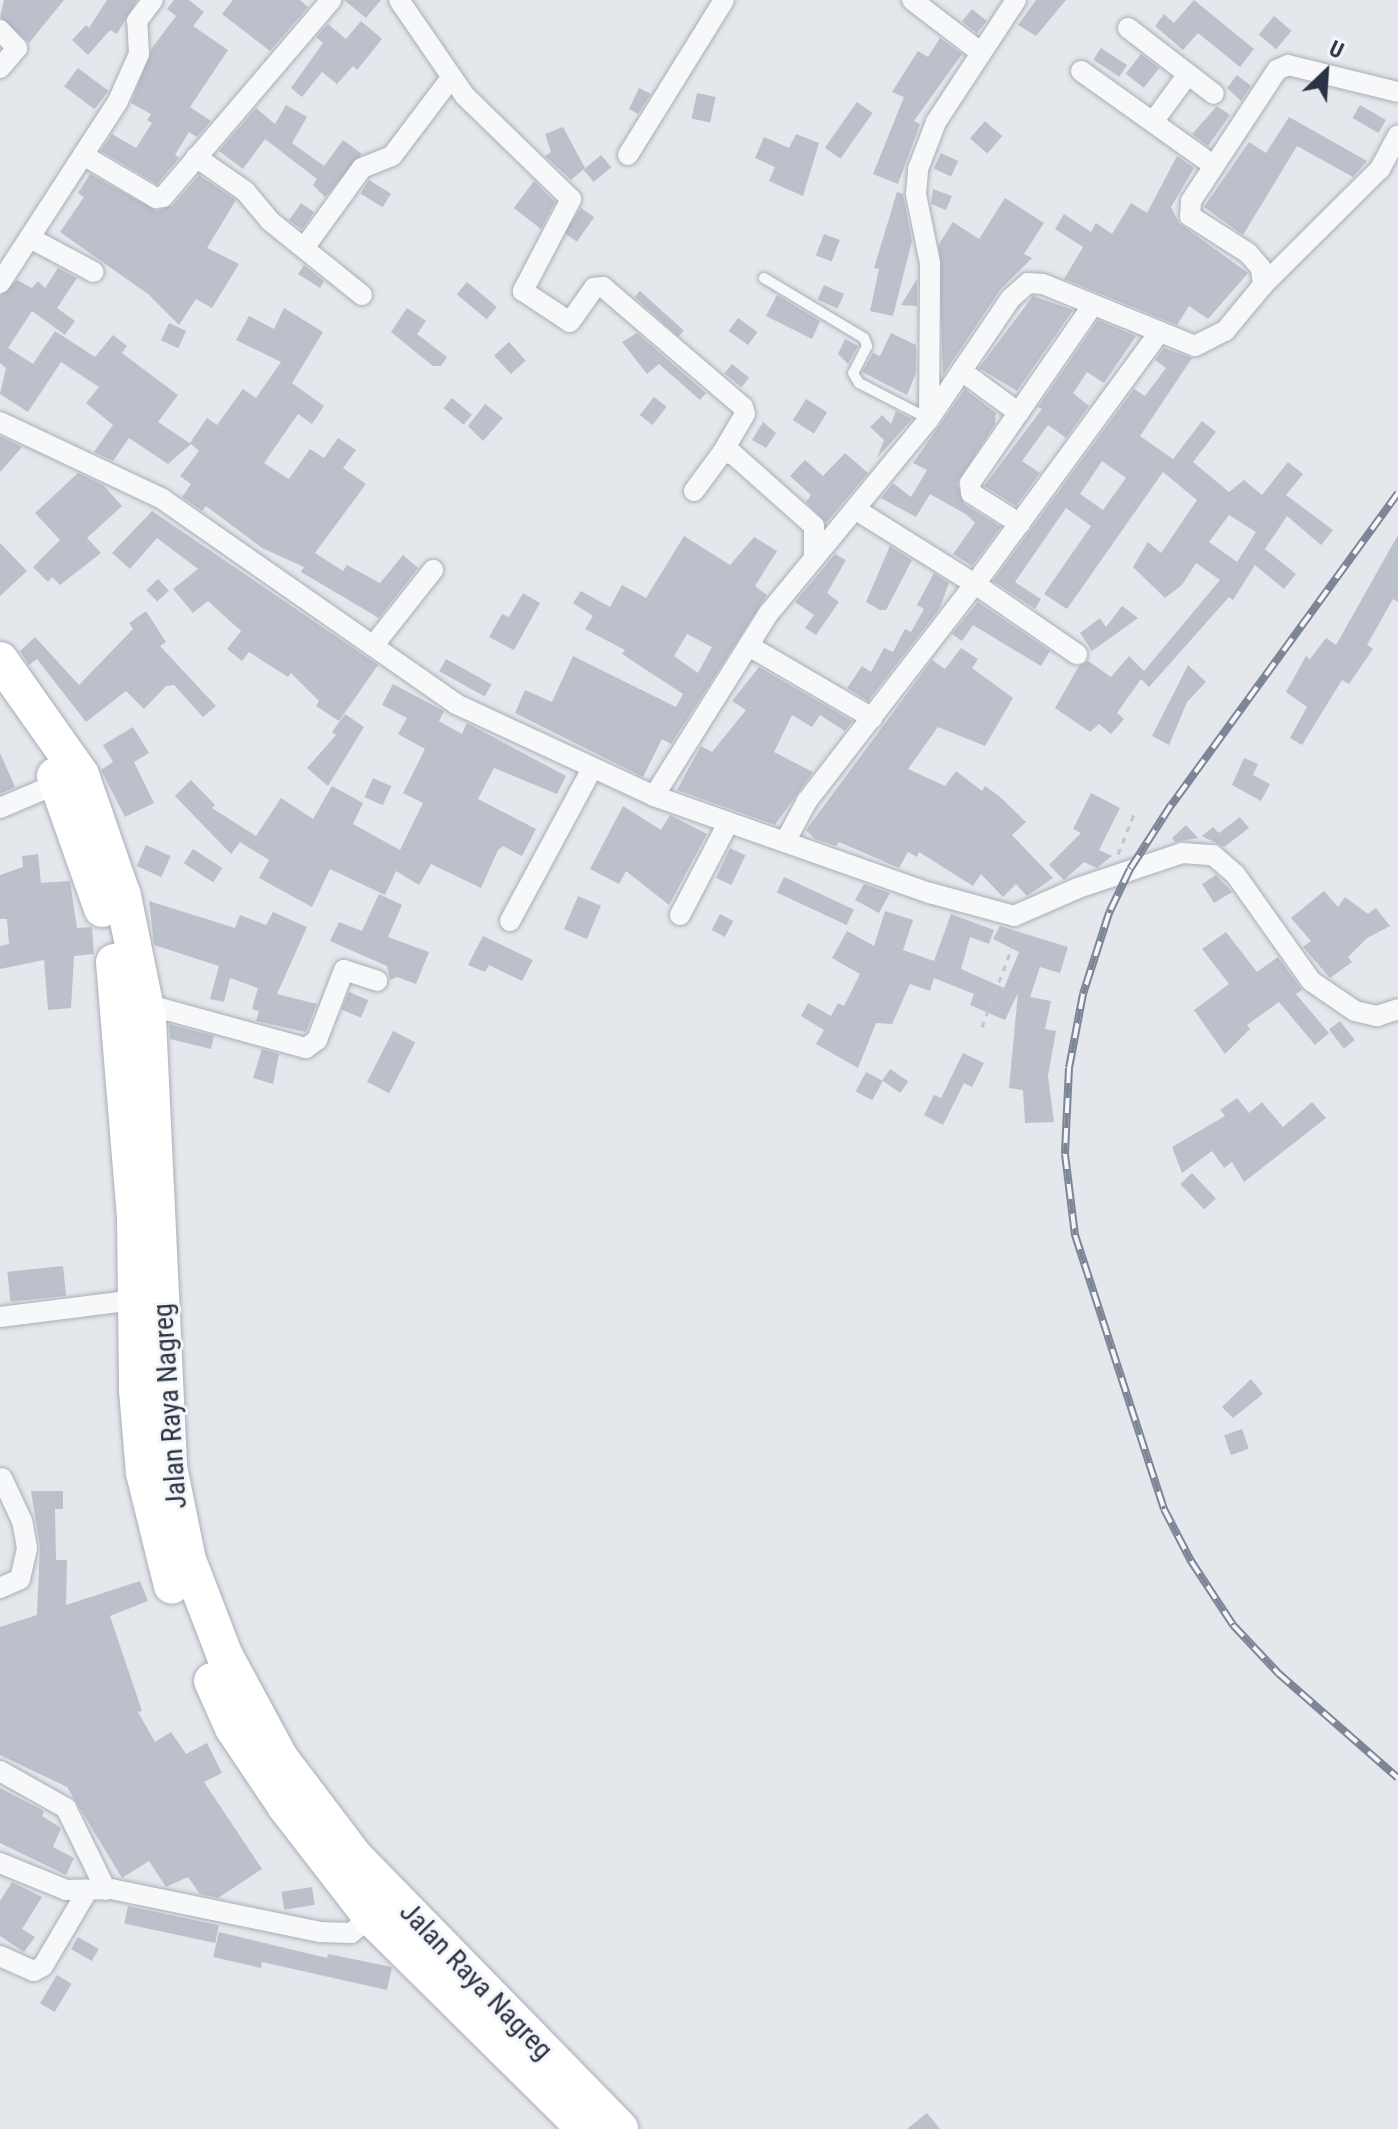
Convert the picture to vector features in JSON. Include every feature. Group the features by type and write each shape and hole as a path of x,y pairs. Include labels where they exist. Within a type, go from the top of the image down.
{"highway":[{"name":"Jalan Raya Nagreg","path":"0,660 63,743 99,814 123,896 145,1004 161,1220 169,1467 188,1560 224,1654 280,1758 354,1856 620,2129"},
{"name":"Jalan Raya Nagreg","path":"0,700 59,783 98,895 120,999 135,1218 134,1300 144,1473 164,1566 233,1728 286,1807 371,1917 585,2129"}],"street":[{"path":"0,283 131,76 140,44 137,21 153,0"},
{"path":"83,155 161,198 331,0"},
{"path":"399,0 451,78 571,199 523,291 570,322 597,286 615,297 743,407 745,414 694,491"},
{"path":"628,155 724,0"},
{"path":"912,0 980,52"},
{"path":"929,419 930,263 916,194 918,169 936,122 1016,0"},
{"path":"1128,28 1214,94"},
{"path":"0,30 17,48 0,68"},
{"path":"1263,285 1261,268 1248,253 1190,216 1191,201 1282,66 1398,92"},
{"path":"1081,71 1214,166"},
{"path":"1153,122 1188,74"},
{"path":"304,248 362,168 392,156 451,78"},
{"path":"654,796 749,646 814,558 858,511 929,419 1020,286 1043,284 1159,333 1200,346 1225,331 1263,285 1380,169 1398,135"},
{"path":"196,157 245,191 270,221 362,295"},
{"path":"30,238 94,272"},
{"path":"1020,524 968,490 1092,306"},
{"path":"785,842 807,801 975,584 1159,333"},
{"path":"963,372 1019,413"},
{"path":"0,422 161,498 495,727 654,796 995,913 1025,912 1108,878 1182,853 1213,855 1241,883 1320,988 1355,1011 1377,1016 1398,1009"},
{"path":"722,453 733,454 814,526 814,558"},
{"path":"858,511 975,584 1077,654"},
{"path":"373,646 433,570"},
{"path":"749,646 872,718"},
{"path":"510,921 592,769"},
{"path":"0,808 59,783"},
{"path":"680,915 728,823"},
{"path":"145,1004 306,1048 317,1040 344,970 377,981"},
{"path":"0,1317 134,1300"},
{"path":"0,1588 20,1579 27,1548 22,1521 1,1477"},
{"path":"0,1771 66,1808 96,1891"},
{"path":"0,1863 96,1891 320,1932 351,1933 371,1917"},
{"path":"0,1956 34,1971 43,1966 96,1891"}],"lane":[{"path":"764,278 864,338 867,346 853,373 859,383 929,419"}],"path":[{"path":"1108,878 1136,809"},
{"path":"982,1027 1025,912"}],"building":[{"path":"4,0 64,0 29,43 0,17"},
{"path":"107,0 137,0 117,34 110,30 88,55 72,40 86,25 89,28"},
{"path":"174,0 189,0 204,12 193,26 228,50 190,107 211,121 197,137 189,132 175,155 179,158 157,184 101,151 112,134 136,148 152,123 147,120 151,114 131,103 152,48 176,16 167,9"},
{"path":"233,0 300,0 308,7 270,51 222,14"},
{"path":"344,0 381,0 366,18"},
{"path":"1036,0 1066,0 1036,36 1018,25"},
{"path":"1194,0 1254,49 1240,67 1198,33 1183,50 1155,26 1164,14 1174,23"},
{"path":"972,9 987,21 977,33 962,21"},
{"path":"1274,16 1292,31 1276,49 1259,34"},
{"path":"361,21 382,39 357,70 353,66 337,84 322,72 302,97 291,88 323,43 316,37 328,24 346,39"},
{"path":"940,38 962,54 914,121 920,124 898,184 873,174 904,97 892,92 918,51 928,57"},
{"path":"1101,48 1127,65 1119,77 1093,60"},
{"path":"1141,54 1159,68 1144,88 1126,74"},
{"path":"78,68 108,91 95,109 64,86"},
{"path":"1237,75 1251,86 1241,101 1227,88"},
{"path":"639,88 651,94 638,114 629,109"},
{"path":"697,93 716,97 710,122 692,118"},
{"path":"857,102 873,113 840,159 825,148"},
{"path":"286,105 307,117 292,143 324,166 343,140 362,154 325,197 313,185 317,179 265,139 243,169 219,151 256,108 275,124"},
{"path":"1360,105 1386,120 1378,133 1352,118"},
{"path":"1217,106 1230,115 1208,146 1192,134"},
{"path":"1289,117 1367,161 1353,177 1297,146 1243,235 1204,207 1249,142 1266,153"},
{"path":"985,121 1002,136 987,153 970,138"},
{"path":"563,127 585,168 571,180 545,156 551,152 545,134"},
{"path":"796,134 819,143 803,196 769,181 775,167 755,158 764,137 789,148"},
{"path":"941,153 958,161 951,176 934,168"},
{"path":"601,155 611,167 594,182 583,170"},
{"path":"1177,156 1194,168 1171,207 1179,223 1248,273 1208,319 1189,306 1177,325 1064,279 1083,247 1055,229 1064,214 1091,232 1096,223 1112,234 1131,203 1147,213"},
{"path":"90,174 157,211 173,205 199,175 236,200 207,248 239,264 212,308 196,299 179,325 148,294 60,232 84,197 78,193"},
{"path":"369,180 391,194 383,207 361,194"},
{"path":"534,181 555,202 541,229 514,208"},
{"path":"933,189 952,196 946,210 931,204"},
{"path":"897,192 903,194 912,241 893,316 870,311 879,269 874,268"},
{"path":"1005,198 1044,223 1024,254 1032,258 1000,290 943,375 939,244 953,222 979,239"},
{"path":"301,203 314,212 302,229 289,220"},
{"path":"581,208 594,217 577,242 564,233"},
{"path":"824,234 840,240 832,262 816,255"},
{"path":"304,265 324,281 320,288 298,274"},
{"path":"58,268 77,278 57,308 75,321 65,335 32,311 8,348 33,364 55,331 95,357 113,335 127,346 122,353 178,395 158,422 191,444 168,464 129,438 113,461 94,452 113,425 86,403 99,387 61,362 28,412 0,394 6,368 0,363 0,296 17,280 32,288 38,281 45,288"},
{"path":"917,279 917,306 901,305"},
{"path":"467,282 497,307 487,319 457,294"},
{"path":"824,285 844,294 838,309 817,300"},
{"path":"640,291 684,330 678,336 635,297"},
{"path":"777,295 820,321 812,339 766,316"},
{"path":"1033,296 1073,310 1017,391 979,368"},
{"path":"284,308 323,332 292,383 324,406 312,424 298,414 264,463 289,479 310,449 324,458 338,438 356,450 343,468 366,484 315,553 343,571 347,565 380,583 403,555 418,568 379,618 301,572 304,567 262,548 206,506 202,511 182,497 191,484 180,476 199,451 190,443 207,418 217,425 243,389 256,398 281,362 236,340 249,316 274,329"},
{"path":"407,308 426,321 417,334 447,357 441,366 433,366 391,332"},
{"path":"738,318 757,332 748,345 729,331"},
{"path":"1098,320 1136,336 1104,383 1087,372 1073,393 1089,406 1066,438 1048,425 1022,461 1040,473 1016,506 984,486 1042,409 1038,407"},
{"path":"169,323 186,331 178,348 161,340"},
{"path":"637,333 706,393 700,400 659,364 647,374 622,342"},
{"path":"891,333 916,345 916,373 907,395 862,372 873,353 880,356"},
{"path":"845,339 858,346 848,364 838,354"},
{"path":"509,342 526,361 511,374 494,355"},
{"path":"1164,348 1192,358 1140,436 1173,459 1202,421 1216,432 1193,462 1229,492 1244,480 1262,495 1288,462 1303,474 1286,495 1333,530 1321,545 1287,516 1265,549 1296,574 1284,589 1255,565 1233,600 1229,597 1149,687 1141,679 1117,713 1124,719 1111,734 1099,724 1090,732 1055,708 1079,666 1088,661 1111,677 1129,656 1144,671 1220,580 1196,563 1182,585 1165,598 1133,567 1148,542 1161,553 1197,500 1163,472 1067,609 1044,594 1091,526 1066,508 1015,582 1041,599 1035,609 993,581 1134,389 1145,396 1166,368 1155,360","holes":["1102,461 1126,478 1103,510 1080,494","1229,515 1256,532 1237,562 1209,542"]},
{"path":"732,364 749,378 742,387 724,373"},
{"path":"965,389 996,413 995,424 957,483 964,504 1001,527 972,566 953,554 975,523 967,515 930,494 916,517 881,498 893,483 911,497 927,470 913,463"},
{"path":"654,397 667,407 652,425 640,415"},
{"path":"452,398 472,415 464,425 444,408"},
{"path":"806,399 827,412 814,433 793,420"},
{"path":"485,404 503,418 483,441 468,426"},
{"path":"896,411 912,419 877,458 884,440 870,427 882,415 891,424"},
{"path":"763,422 776,433 766,448 752,440"},
{"path":"0,436 22,447 0,472"},
{"path":"845,453 868,473 826,523 806,502 811,495 790,476 805,460 823,476"},
{"path":"78,473 103,485 122,506 87,538 101,553 60,585 52,577 48,582 33,567 60,540 35,513"},
{"path":"152,511 378,665 339,721 316,706 319,701 291,673 288,677 249,652 242,661 227,649 241,631 208,601 193,613 173,589 198,569 157,538 130,569 112,553"},
{"path":"1398,535 1398,602 1393,599 1367,645 1373,649 1349,684 1342,680 1302,745 1290,738 1307,707 1286,692 1306,656 1310,659 1326,638 1336,645"},
{"path":"684,536 730,565 754,537 777,551 755,586 767,595 671,744 662,739 643,777 515,713 525,690 552,702 573,656 676,707 683,694 622,654 625,650 585,629 593,616 573,603 581,591 610,607 622,585 646,598","holes":["687,634 712,647 698,673 674,656"]},
{"path":"0,543 27,571 0,596"},
{"path":"890,546 912,560 886,610 880,610 866,602"},
{"path":"835,554 846,560 827,593 839,602 816,635 805,628 814,615 795,602"},
{"path":"934,573 949,583 940,608 868,701 847,688 862,666 871,672 884,648 893,652 905,629 911,632 924,609 917,605"},
{"path":"158,579 169,591 157,602 146,590"},
{"path":"523,593 540,603 514,650 489,637 502,614 509,617"},
{"path":"978,602 1050,651 1041,666 973,625 962,641 952,634"},
{"path":"1122,606 1138,618 1092,651 1080,633 1100,618 1106,627"},
{"path":"146,611 166,642 160,646 216,706 203,717 174,685 166,686 144,709 126,691 86,722 37,659 29,665 20,651 35,637 79,685 133,629 129,623"},
{"path":"961,648 978,659 972,668 1013,698 985,746 938,727 908,769 945,786 956,771 982,791 985,786 999,796 1026,822 1012,835 1053,878 1027,896 1016,884 1003,897 981,874 973,886 919,852 917,857 908,852 899,868 839,842 836,846 815,839 806,830 932,660 945,669"},
{"path":"446,659 491,684 485,696 439,671"},
{"path":"1188,665 1206,682 1187,702 1169,745 1152,736"},
{"path":"759,667 852,721 845,731 820,715 812,727 792,715 774,752 813,772 775,825 677,790 701,746 712,752 746,710 732,701"},
{"path":"393,684 444,711 439,721 462,734 467,723 566,776 557,794 494,768 478,799 536,829 522,856 503,846 498,850 481,888 431,864 419,885 396,871 385,895 330,869 312,907 259,878 269,860 240,842 231,854 175,796 191,780 215,805 212,808 256,836 281,798 313,819 332,786 363,803 353,824 400,850 423,803 403,793 425,749 398,734 407,718 382,705"},
{"path":"345,714 364,727 328,786 307,768 336,735 332,732"},
{"path":"133,727 149,753 134,762 154,803 125,817 101,770 113,762 103,745"},
{"path":"0,753 15,787 0,794"},
{"path":"1244,758 1258,764 1253,775 1270,784 1261,801 1232,785"},
{"path":"373,778 391,786 383,805 364,797"},
{"path":"1091,793 1120,808 1099,850 1112,856 1097,868 1084,862 1064,880 1049,865 1081,833 1073,829"},
{"path":"623,806 661,830 670,815 707,834 669,905 626,871 619,884 590,869"},
{"path":"1240,817 1249,828 1224,847 1202,836 1213,827 1219,833"},
{"path":"1186,825 1198,838 1175,842 1172,838"},
{"path":"146,845 171,856 161,877 137,866"},
{"path":"730,848 745,855 731,885 716,878"},
{"path":"193,849 222,868 213,882 184,863"},
{"path":"38,854 41,883 70,881 77,928 92,927 94,954 74,956 71,1008 48,1010 44,960 0,969 0,946 9,944 7,919 0,919 0,875 23,867 22,856"},
{"path":"1216,875 1232,892 1214,903 1202,884"},
{"path":"784,877 854,910 847,925 777,892"},
{"path":"864,884 890,893 879,913 855,900"},
{"path":"1324,891 1338,907 1345,897 1368,914 1376,908 1390,926 1367,938 1348,957 1352,962 1330,978 1303,947 1311,941 1291,918"},
{"path":"379,894 402,905 388,937 429,952 416,984 397,977 390,980 387,966 330,941 339,922 362,931"},
{"path":"578,896 601,906 587,939 564,929"},
{"path":"149,901 235,928 240,915 266,925 273,912 307,927 277,994 317,1004 306,1032 256,1021 259,1011 252,1009 258,988 230,978 224,1002 210,999 219,966 154,945"},
{"path":"885,911 913,920 903,950 934,961 951,914 994,930 989,944 970,937 961,969 1004,988 1019,952 993,939 1000,926 1068,947 1060,973 1040,967 1030,997 1051,1001 1045,1029 1056,1031 1048,1076 1054,1122 1025,1123 1023,1090 1009,1088 1018,993 1005,1020 970,1005 974,994 934,978 930,991 910,984 892,1024 876,1023 858,1068 816,1044 824,1030 801,1016 808,1003 831,1016 838,1003 844,1006 860,974 832,958 847,931 874,946"},
{"path":"720,914 733,921 725,937 712,930"},
{"path":"1226,932 1257,972 1278,957 1302,990 1296,994 1329,1033 1315,1045 1279,1002 1247,1025 1250,1029 1225,1054 1194,1010 1229,984 1202,949"},
{"path":"483,936 533,960 522,981 489,965 485,972 468,965"},
{"path":"349,992 368,1000 361,1018 342,1009"},
{"path":"1340,1021 1355,1040 1344,1049 1329,1030"},
{"path":"169,1024 214,1036 211,1049 170,1039"},
{"path":"393,1031 415,1042 389,1093 367,1082"},
{"path":"262,1049 279,1054 273,1084 253,1078"},
{"path":"963,1053 984,1063 972,1087 964,1083 943,1125 924,1115 934,1095 941,1098"},
{"path":"890,1069 908,1081 900,1093 882,1081"},
{"path":"866,1072 883,1081 872,1100 856,1091"},
{"path":"1237,1098 1249,1113 1262,1102 1283,1127 1312,1102 1326,1118 1244,1182 1232,1162 1224,1168 1212,1151 1182,1173 1172,1147 1225,1116 1220,1110"},
{"path":"1192,1173 1216,1199 1204,1210 1180,1184"},
{"path":"63,1266 66,1296 10,1302 7,1272"},
{"path":"1251,1379 1263,1394 1233,1418 1222,1407"},
{"path":"1242,1429 1249,1449 1231,1455 1224,1435"},
{"path":"31,1491 63,1491 63,1509 55,1509 56,1560 67,1560 66,1605 140,1581 148,1601 110,1616 142,1711 138,1712 155,1742 171,1732 186,1754 207,1743 222,1773 204,1782 262,1869 218,1898 200,1894 188,1877 166,1887 149,1861 122,1878 67,1787 0,1755 0,1627 37,1615 40,1546"},
{"path":"0,1788 44,1811 42,1816 61,1828 53,1847 74,1858 66,1875 0,1843"},
{"path":"12,1882 42,1897 22,1929 35,1937 24,1952 0,1936 0,1901"},
{"path":"312,1887 315,1905 284,1910 281,1892"},
{"path":"128,1906 219,1925 215,1943 124,1924"},
{"path":"219,1932 327,1958 328,1954 392,1967 387,1990 262,1962 261,1968 213,1957"},
{"path":"78,1937 99,1949 92,1961 71,1949"},
{"path":"57,1975 72,1984 55,2012 40,2003"},
{"path":"927,2113 940,2129 907,2129"}],"railway":[{"path":"1398,493 1171,805 1130,869 1109,913 1083,994 1069,1068 1065,1154 1075,1235 1164,1509 1191,1561 1233,1625 1278,1673 1398,1778"}]}
